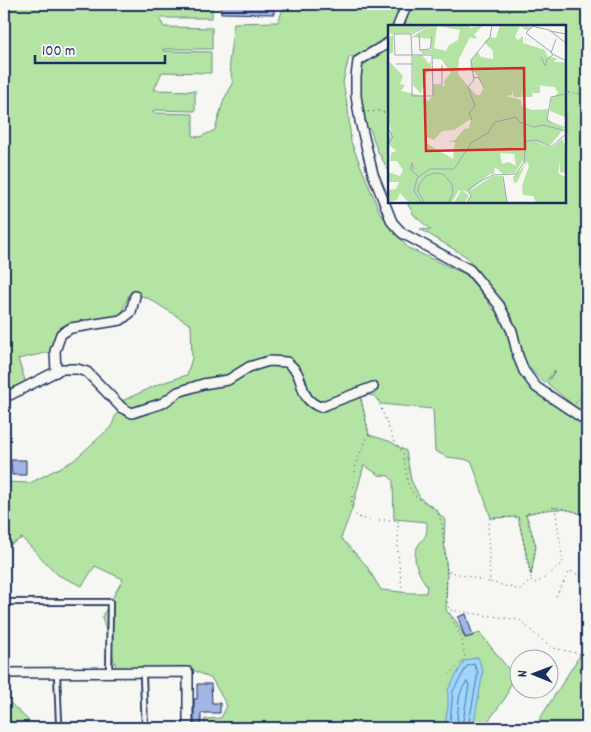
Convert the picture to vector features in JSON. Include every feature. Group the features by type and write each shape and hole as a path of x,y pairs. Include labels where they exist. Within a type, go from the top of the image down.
{"street":[{"path":"398,25 407,4"},
{"path":"388,43 358,61 356,96 373,174 392,222 402,233 470,270 499,305 512,331 524,371 542,392 570,408 587,421"},
{"path":"56,372 55,351 61,334 71,328 121,320 131,312 135,296"},
{"path":"4,395 10,395 61,369 77,368 87,372 122,408 132,413 163,402 178,392 203,384 228,380 249,367 269,362 287,362 296,372 303,393 312,404 320,407 373,387"},
{"path":"4,673 188,672 188,728"}],"lane":[{"path":"4,602 110,602 109,672"},
{"path":"144,672 145,728"},
{"path":"57,674 59,722"}],"path":[{"path":"566,94 587,94"},
{"path":"359,113 378,111 388,114"},
{"path":"373,387 392,437 403,453 408,485 415,496 437,510 442,524 447,571 446,594 449,610 462,640 465,658 449,675"},
{"path":"570,408 587,391"},
{"path":"360,392 368,434 356,462 351,506 357,517 370,520 398,520 398,554 402,589"},
{"path":"447,571 520,590 531,580 536,582 548,576 563,562 555,506"},
{"path":"490,582 488,526 491,518 518,517 531,578 536,546 525,514 555,506 587,515"},
{"path":"556,596 570,571 587,578"},
{"path":"449,610 520,620 553,648 581,654 587,645"}],"green space":[{"path":"4,4 157,4 158,11 159,4 212,4 212,18 159,18 164,27 212,28 212,49 163,49 163,51 211,52 211,73 162,72 154,90 195,91 195,111 154,110 153,113 193,114 193,136 200,137 215,130 224,99 233,84 229,62 234,23 278,22 285,4 587,4 587,417 547,383 555,371 544,383 525,363 512,316 467,257 420,229 431,230 414,215 407,202 566,202 566,25 388,25 388,169 377,150 370,129 366,128 363,116 365,115 360,101 358,72 364,56 349,57 343,82 351,142 380,213 408,248 465,274 492,308 507,322 520,361 534,383 565,410 587,425 587,520 574,511 558,509 526,514 536,546 531,575 518,517 491,518 472,462 447,457 435,451 433,409 381,404 374,396 360,394 369,435 389,441 406,451 411,480 420,498 435,509 445,520 446,610 456,621 465,638 480,633 508,668 508,691 506,697 489,720 490,725 511,721 526,728 203,728 205,719 221,718 227,706 212,679 191,669 116,668 102,617 123,579 95,566 82,586 58,575 22,538 4,548 4,482 30,483 73,461 111,427 122,401 159,384 187,375 192,358 191,325 148,298 130,293 124,306 121,320 83,326 61,333 55,351 18,359 25,380 22,389 10,395 4,395","holes":["364,465 379,475 389,476 393,481 394,519 427,522 426,535 415,553 419,573 427,586 426,593 381,590 366,565 341,538 352,509"]},
{"path":"587,644 587,728 534,728 552,700 558,700 558,690"},
{"path":"4,697 30,722 56,728 4,728"}],"water":[{"path":"478,657 483,672 473,728 449,728 445,723 448,707 448,690 464,661"}],"building":[{"path":"221,4 274,4 274,14 221,13"},
{"path":"11,460 26,460 26,475 12,475"},
{"path":"466,614 473,636 465,638 458,617"},
{"path":"197,684 211,684 212,703 220,703 220,713 201,713 201,728 194,728 194,699 197,699"}]}
